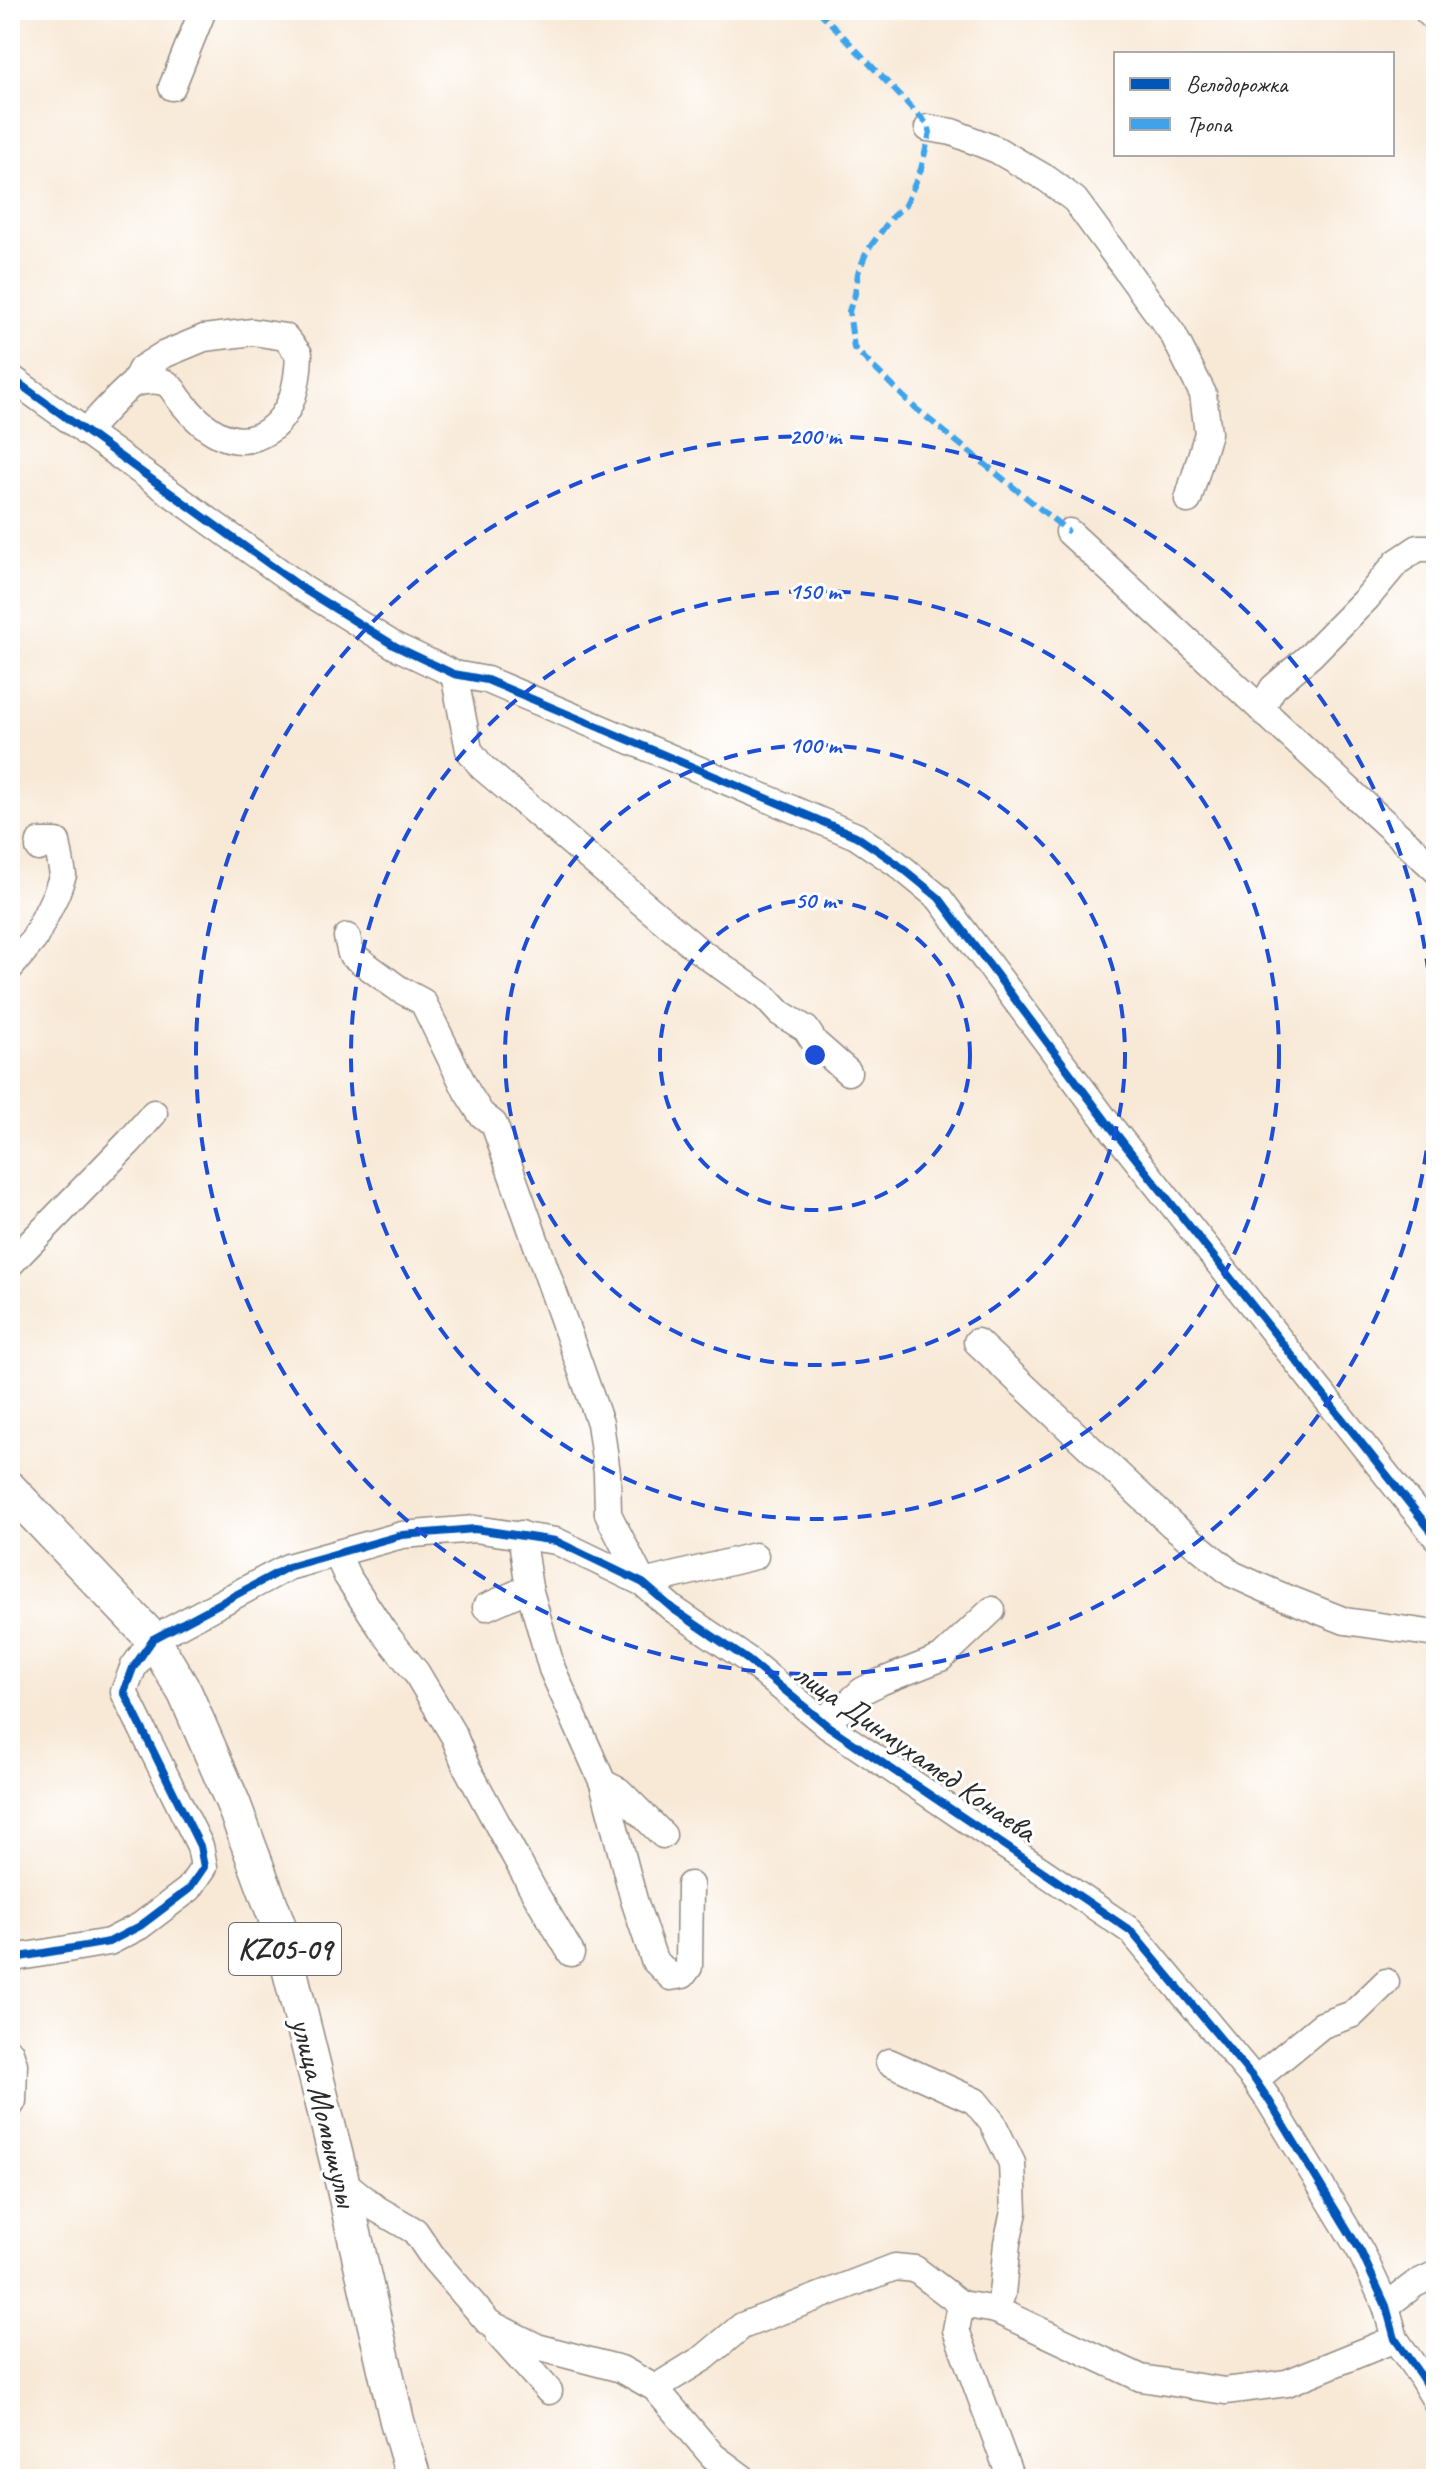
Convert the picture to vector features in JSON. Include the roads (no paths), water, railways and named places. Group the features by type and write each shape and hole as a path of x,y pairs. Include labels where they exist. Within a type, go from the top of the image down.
{"main road":[{"name":"улица Момышулы","path":"10,1489 153,1639 185,1693 233,1803 279,1927 397,2421 414,2479"}],"street":[{"path":"172,87 203,10"},
{"path":"1426,10 1436,20"},
{"path":"928,128 952,132 997,150 1047,179 1075,200 1173,334 1203,394 1208,433 1188,500"},
{"path":"85,432 134,383 141,369 163,355 204,338 253,332 285,337 299,354 298,379 280,422 255,439 218,436 196,418 169,384 157,381 134,383"},
{"path":"11,382 305,590 395,646 454,674 487,680 856,836 896,863 939,898 1106,1121 1436,1537"},
{"path":"1069,532 1436,870"},
{"path":"1261,709 1273,688 1311,655 1367,598 1397,562 1418,548 1436,548"},
{"path":"454,674 469,750 482,767 698,950 766,998 780,1013 806,1029 815,1043 848,1072"},
{"path":"10,968 34,939 63,875 57,842 40,842 39,848"},
{"path":"347,937 351,954 399,989 423,1002 467,1092 481,1114 494,1124 600,1423 607,1473 608,1514 643,1583 755,1556"},
{"path":"10,1264 154,1113"},
{"path":"977,1342 1172,1525 1232,1574 1345,1621 1436,1634"},
{"path":"556,1541 585,1545 597,1533 608,1514"},
{"name":"лица Динмухамед Конаева","path":"153,1639 288,1567 402,1535 475,1529 521,1534 556,1541 643,1583 673,1609 748,1660 828,1726 1131,1931 1255,2080 1361,2252 1386,2306 1395,2339 1436,2401"},
{"path":"521,1534 529,1588 552,1669 603,1783 634,1900 654,1960 671,1977 683,1975 689,1967 690,1885"},
{"path":"337,1554 347,1576 383,1631 416,1672 454,1736 466,1766 571,1953"},
{"path":"486,1607 529,1588"},
{"path":"828,1726 833,1712 841,1710 862,1691 941,1658 992,1610"},
{"path":"11,1960 109,1942 140,1926 189,1889 204,1867 200,1846 124,1692 133,1668 153,1639"},
{"path":"603,1783 619,1791 663,1835"},
{"path":"1255,2080 1322,2025 1353,2014 1386,1982"},
{"path":"10,2052 14,2064 13,2101 10,2106"},
{"path":"889,2062 975,2101 992,2122 1012,2163 1014,2212 1007,2243 1002,2294 996,2310"},
{"path":"342,2181 377,2209 415,2231 434,2259 549,2391"},
{"path":"655,2388 705,2357 742,2326 895,2267 915,2269 961,2304 996,2310 1141,2378 1225,2391 1287,2383 1395,2339"},
{"path":"1386,2306 1415,2284 1436,2274"},
{"path":"961,2304 956,2330 1011,2479"},
{"path":"489,2323 537,2347 621,2369 655,2388 713,2456 744,2479"}]}
